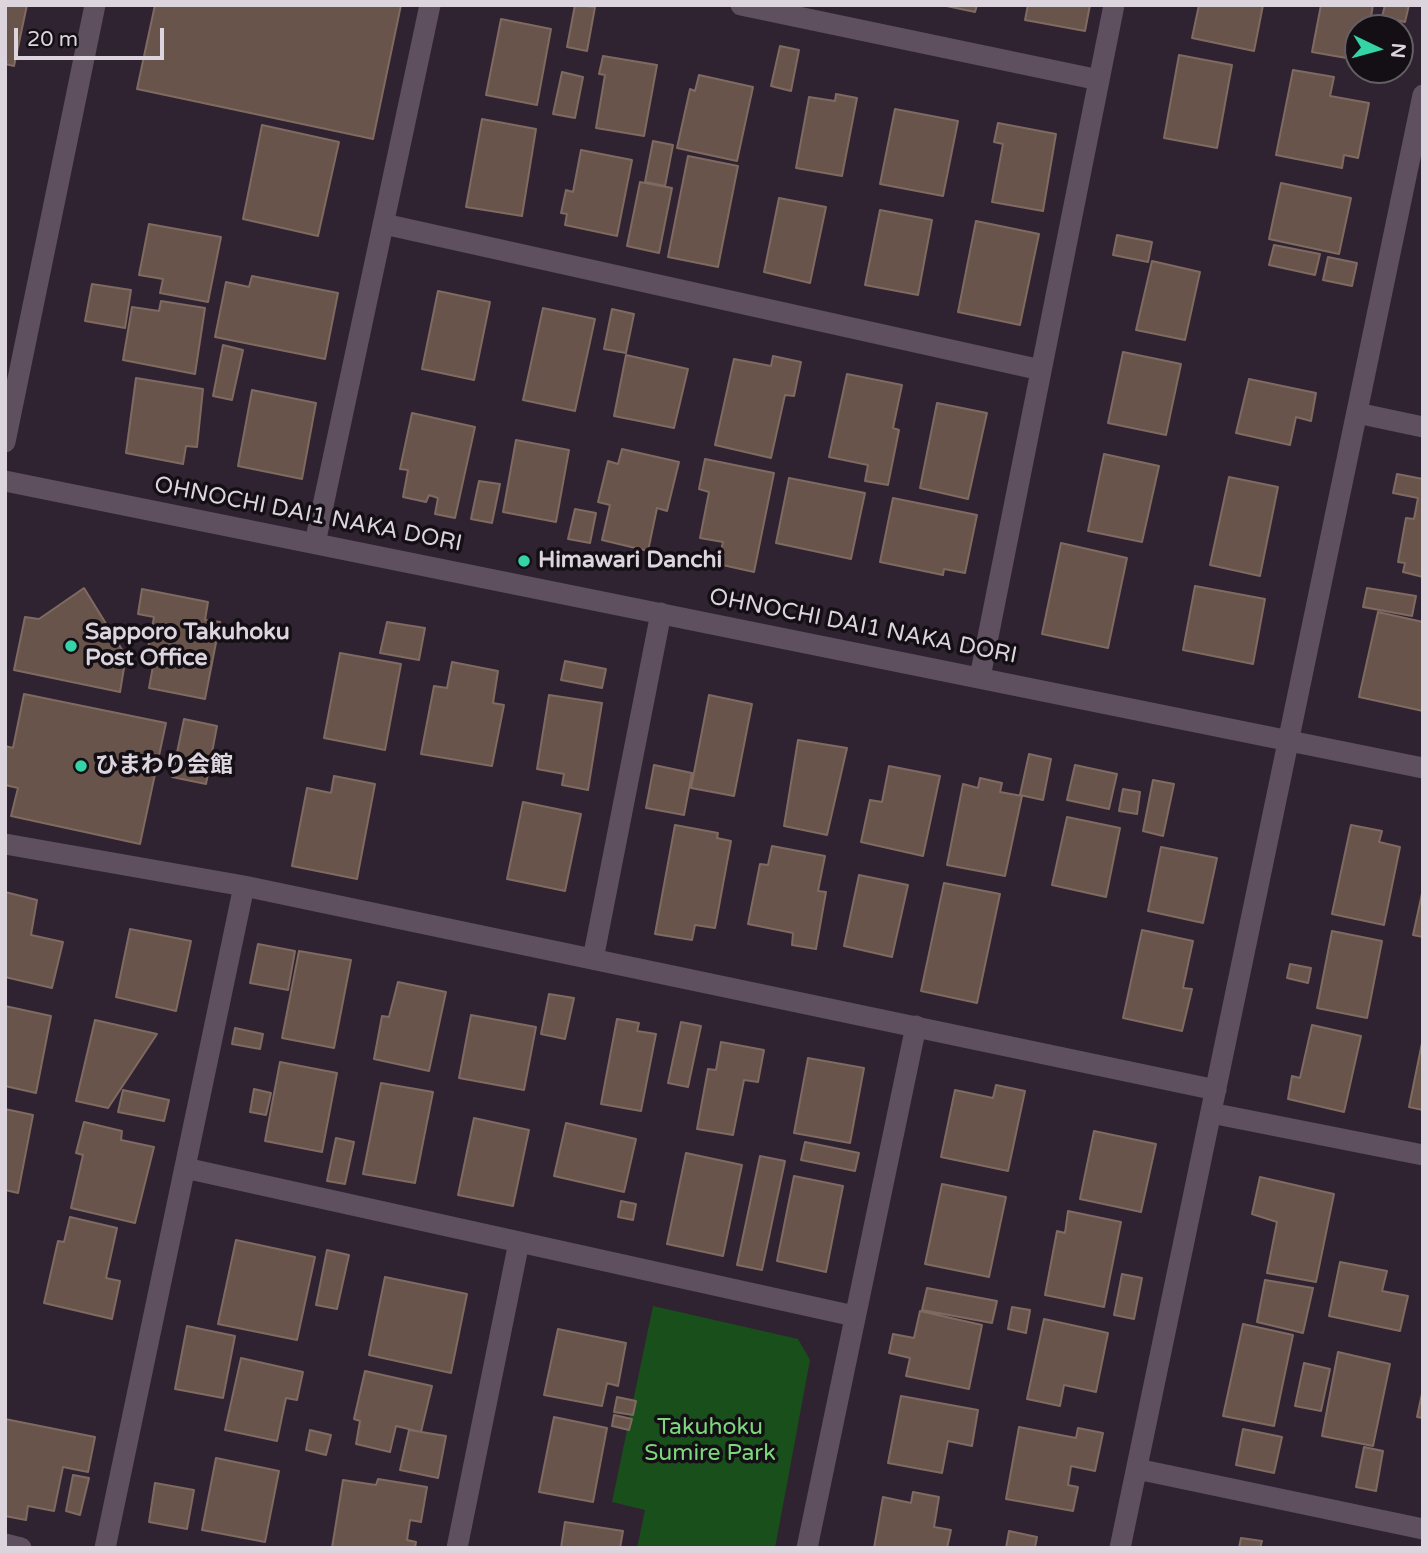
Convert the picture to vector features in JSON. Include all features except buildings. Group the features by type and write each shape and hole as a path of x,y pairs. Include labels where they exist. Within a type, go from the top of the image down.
{"street":[{"path":"5,442 95,5"},
{"path":"315,543 430,5"},
{"path":"741,5 1100,80"},
{"path":"980,677 1114,5"},
{"path":"1120,1548 1357,413 1419,131 1423,94"},
{"path":"384,225 1041,370"},
{"path":"1357,413 1423,427"},
{"name":"OHNOCHI DAI1 NAKA DORI","path":"5,481 1423,768"},
{"path":"593,959 662,612"},
{"path":"5,844 244,887 1216,1090"},
{"path":"105,1548 244,887"},
{"path":"807,1548 916,1026"},
{"path":"1211,1113 1423,1155"},
{"path":"186,1168 854,1316"},
{"path":"457,1548 519,1242"},
{"path":"1137,1469 1423,1529"},
{"path":"5,1544 21,1548"}],"green space":[{"name":"Takuhoku Sumire Park","path":"653,1306 798,1339 810,1360 775,1548 637,1548 645,1510 612,1502"}],"place":[{"name":"Himawari Danchi","path":"524,561"},
{"name":"Sapporo Takuhoku Post Office","path":"71,646"},
{"name":"ひまわり会館","path":"81,766"}]}
